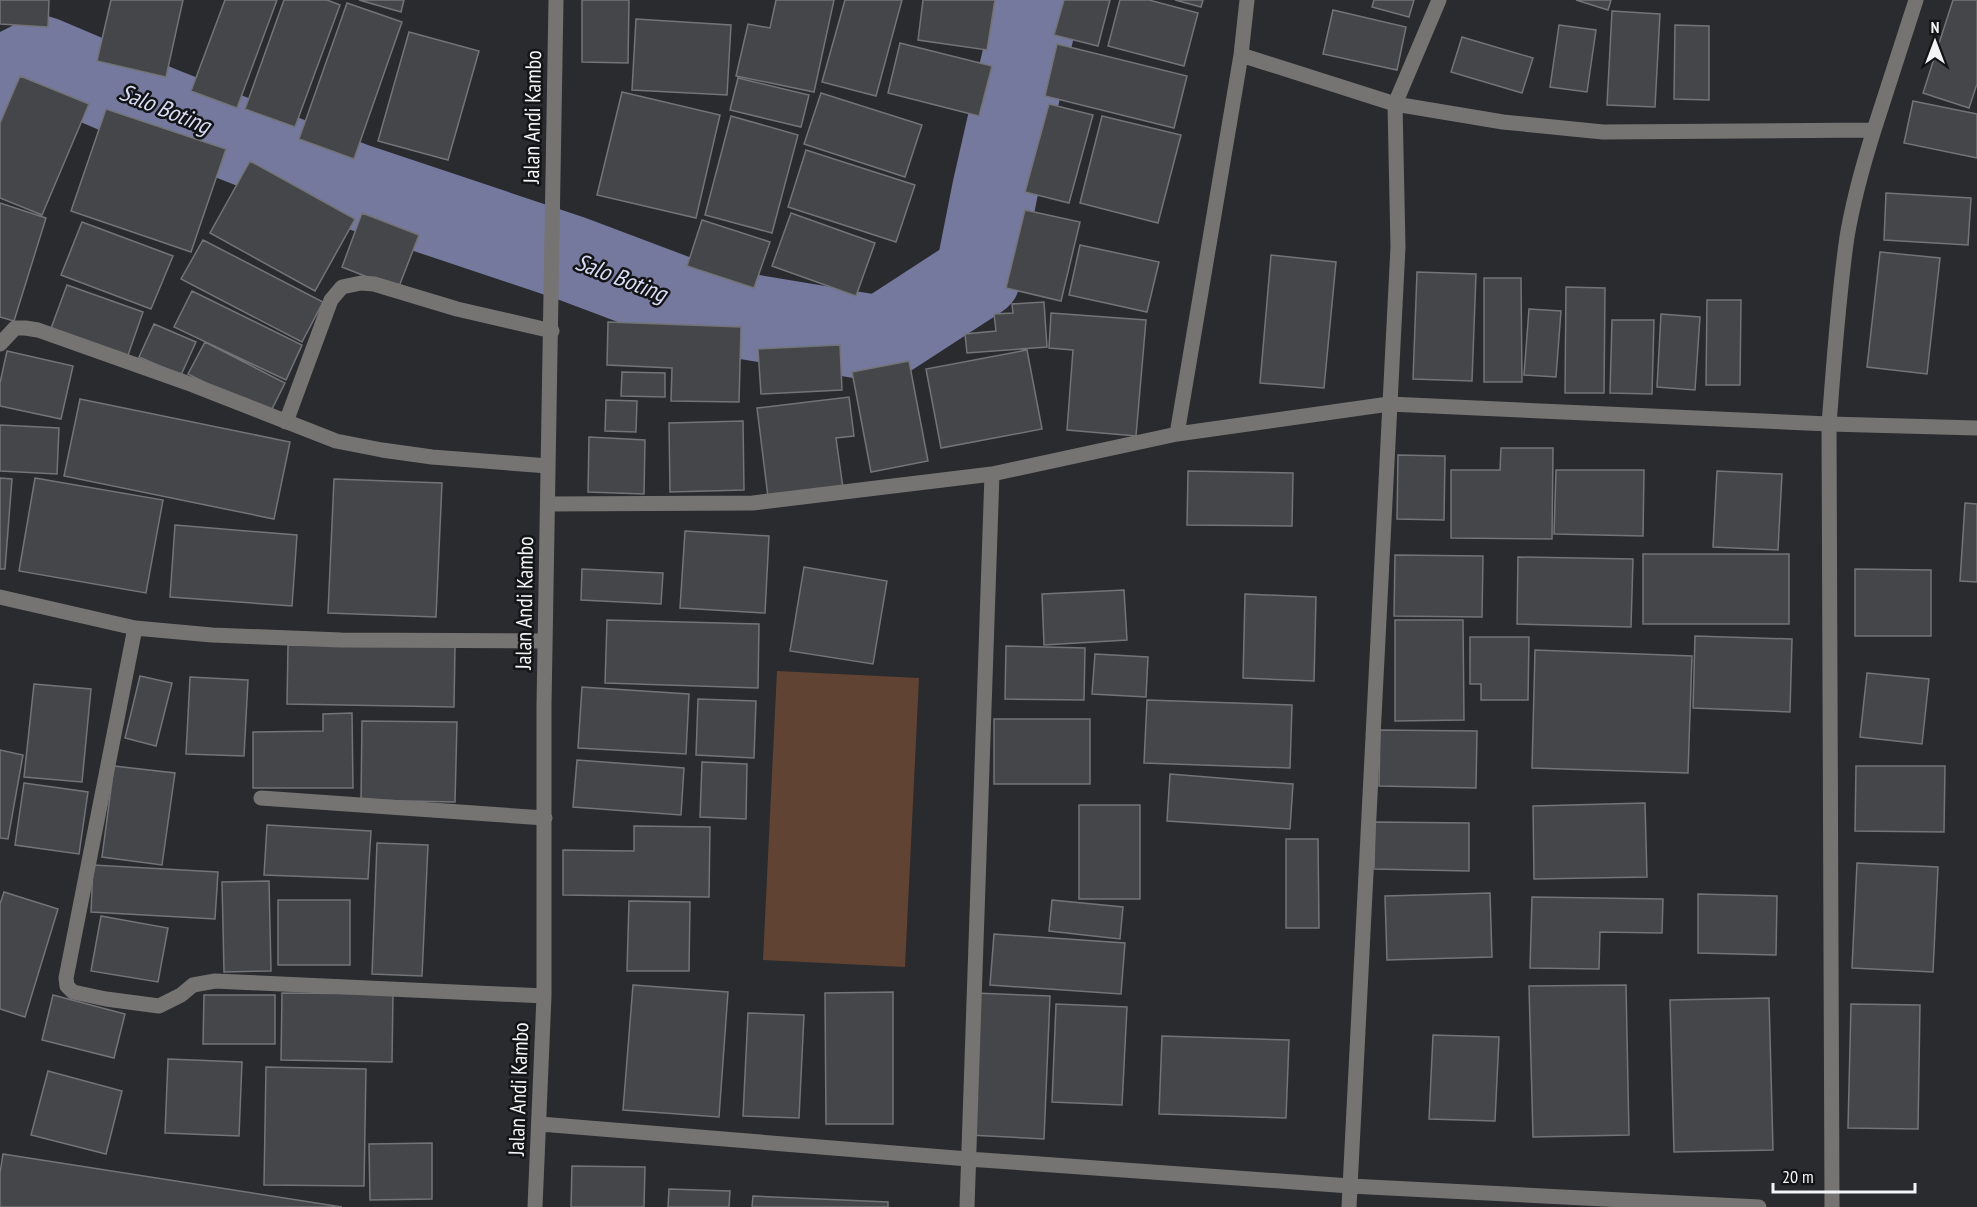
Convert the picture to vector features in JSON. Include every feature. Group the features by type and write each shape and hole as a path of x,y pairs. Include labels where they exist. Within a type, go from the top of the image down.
{"street":[{"name":"Jalan Andi Kambo","path":"535,1207 544,996 545,641 556,0"},
{"path":"1177,434 1241,55 1247,0"},
{"path":"1349,1207 1398,247 1395,104 1439,0"},
{"path":"1832,1207 1829,424 1838,309 1848,235 1862,171 1916,0"},
{"path":"1241,55 1395,104 1503,122 1603,132 1874,130"},
{"path":"286,422 331,300 342,287 350,284 374,284 457,309 552,331"},
{"path":"0,344 15,328 38,330 193,385 336,441 382,450 480,462 548,466"},
{"path":"548,504 753,503 992,474 1177,434 1389,405 1977,428"},
{"path":"966,1207 992,474"},
{"path":"0,597 135,628 341,640 545,641"},
{"path":"135,628 66,978 67,986 73,992 159,1006 193,986 214,981 544,996"},
{"path":"261,798 545,818"},
{"path":"540,1124 968,1159 1350,1186 1759,1207"}],"shaded area":[{"path":"777,671 919,678 905,967 763,960"}],"building":[{"path":"0,0 49,0 48,27 0,24"},
{"path":"111,0 183,0 166,77 97,61"},
{"path":"225,0 277,0 237,108 191,91"},
{"path":"284,0 327,0 340,5 295,127 245,109"},
{"path":"359,0 404,0 401,12"},
{"path":"582,0 629,0 628,63 582,62"},
{"path":"776,0 834,0 814,92 736,76 748,24 770,28"},
{"path":"845,0 902,0 876,96 822,82"},
{"path":"923,0 995,0 987,50 918,40"},
{"path":"1064,0 1110,0 1098,46 1054,35"},
{"path":"1120,0 1149,0 1198,13 1184,66 1108,46"},
{"path":"1175,0 1203,0 1201,7"},
{"path":"1374,0 1414,0 1409,17 1372,7"},
{"path":"1576,0 1611,0 1608,10"},
{"path":"1953,0 1977,0 1977,84 1969,108 1923,93"},
{"path":"347,3 402,22 354,159 299,139"},
{"path":"1333,10 1406,27 1397,70 1323,54"},
{"path":"1612,11 1660,14 1655,107 1607,105"},
{"path":"636,19 731,25 727,95 632,90"},
{"path":"1559,25 1596,30 1587,92 1550,87"},
{"path":"1675,25 1709,26 1709,100 1674,99"},
{"path":"409,32 479,51 448,160 378,141"},
{"path":"1462,37 1533,58 1522,93 1451,72"},
{"path":"900,43 992,66 979,116 888,93"},
{"path":"1057,44 1187,76 1174,128 1045,96"},
{"path":"20,76 89,104 42,215 0,198 0,123"},
{"path":"738,78 809,95 801,127 730,110"},
{"path":"622,92 720,115 696,218 597,195"},
{"path":"821,93 922,125 905,177 804,144"},
{"path":"1913,101 1977,114 1977,158 1904,143"},
{"path":"1049,104 1093,115 1069,203 1025,192"},
{"path":"106,109 226,149 191,252 71,211"},
{"path":"731,116 798,135 772,233 705,215"},
{"path":"1102,116 1181,135 1158,223 1080,203"},
{"path":"806,150 915,185 896,242 788,207"},
{"path":"250,161 355,219 315,291 210,233"},
{"path":"1886,193 1971,198 1968,245 1884,240"},
{"path":"0,203 46,218 14,321 0,317"},
{"path":"1025,210 1080,222 1061,301 1006,288"},
{"path":"362,213 419,235 398,289 342,267"},
{"path":"791,213 875,243 856,296 772,266"},
{"path":"702,220 770,242 754,288 687,266"},
{"path":"82,222 173,256 151,309 61,275"},
{"path":"203,240 323,302 302,342 181,279"},
{"path":"1080,245 1159,262 1147,312 1069,295"},
{"path":"1880,252 1940,258 1927,374 1867,367"},
{"path":"1271,255 1336,262 1324,388 1260,383"},
{"path":"1417,272 1476,274 1472,381 1413,379"},
{"path":"1484,278 1521,278 1522,382 1484,382"},
{"path":"67,285 143,312 127,358 50,331"},
{"path":"1566,287 1605,288 1604,393 1565,393"},
{"path":"192,291 302,345 286,380 174,327"},
{"path":"1707,300 1741,300 1740,385 1706,385"},
{"path":"1044,302 1047,347 967,353 965,334 996,331 994,314 1013,313 1012,304"},
{"path":"1529,309 1561,311 1556,377 1524,375"},
{"path":"1051,313 1146,320 1136,436 1067,430 1073,350 1049,348"},
{"path":"1661,314 1700,317 1695,390 1657,387"},
{"path":"1612,320 1654,320 1652,394 1610,393"},
{"path":"608,322 741,327 739,402 671,401 672,368 607,365"},
{"path":"154,324 196,342 181,375 139,357"},
{"path":"205,342 285,383 269,415 188,374"},
{"path":"840,345 842,390 761,394 758,349"},
{"path":"1027,350 1042,429 941,448 926,369"},
{"path":"7,351 73,366 61,419 0,406 0,383"},
{"path":"909,361 928,461 871,472 852,372"},
{"path":"622,372 665,373 665,397 621,396"},
{"path":"849,397 854,436 836,438 843,488 768,497 757,408"},
{"path":"80,399 290,442 274,519 64,476"},
{"path":"606,400 637,401 636,432 605,431"},
{"path":"743,421 744,490 670,492 669,423"},
{"path":"0,425 59,428 57,474 0,471"},
{"path":"589,437 645,440 644,494 588,492"},
{"path":"1501,448 1553,448 1552,539 1451,538 1451,470 1500,470"},
{"path":"1398,455 1445,456 1444,520 1397,519"},
{"path":"1556,470 1644,470 1643,536 1554,534"},
{"path":"1188,471 1293,473 1292,526 1187,525"},
{"path":"1717,471 1782,474 1778,550 1713,547"},
{"path":"0,478 12,479 5,569 0,569"},
{"path":"35,478 163,500 146,593 19,571"},
{"path":"334,479 442,483 436,617 328,613"},
{"path":"1965,503 1977,504 1977,582 1960,581"},
{"path":"175,525 297,535 292,606 170,597"},
{"path":"685,531 769,536 765,613 680,608"},
{"path":"1643,554 1789,554 1789,624 1643,624"},
{"path":"1395,555 1483,556 1482,617 1394,616"},
{"path":"1518,557 1633,559 1631,627 1517,624"},
{"path":"804,567 887,581 873,664 790,651"},
{"path":"582,569 663,573 661,604 581,600"},
{"path":"1855,569 1931,570 1931,636 1855,636"},
{"path":"1124,590 1127,640 1044,645 1042,594"},
{"path":"1245,594 1316,597 1314,681 1243,678"},
{"path":"607,620 759,624 758,688 605,683"},
{"path":"1395,620 1463,620 1464,720 1395,721"},
{"path":"1695,636 1792,639 1790,712 1693,708"},
{"path":"1470,637 1529,637 1528,700 1481,700 1481,684 1470,684"},
{"path":"288,645 455,646 454,707 287,704"},
{"path":"1006,646 1085,648 1084,700 1005,699"},
{"path":"1535,650 1692,656 1688,773 1532,768"},
{"path":"1095,654 1148,657 1146,697 1092,694"},
{"path":"1867,673 1929,679 1922,744 1860,737"},
{"path":"140,676 172,683 156,746 125,738"},
{"path":"190,677 248,680 244,756 186,754"},
{"path":"34,684 91,689 82,782 24,777"},
{"path":"582,687 689,694 686,754 578,748"},
{"path":"698,699 756,701 754,758 696,755"},
{"path":"1147,700 1292,705 1290,768 1144,763"},
{"path":"352,713 353,788 253,788 253,732 323,731 323,714"},
{"path":"994,719 1090,719 1090,784 994,784"},
{"path":"362,721 457,722 455,802 361,800"},
{"path":"1380,730 1477,731 1476,788 1379,786"},
{"path":"0,750 23,755 8,839 0,838"},
{"path":"577,760 684,768 681,815 573,807"},
{"path":"702,762 747,764 746,819 700,817"},
{"path":"114,766 175,773 162,865 102,857"},
{"path":"1856,766 1945,766 1944,832 1855,831"},
{"path":"1170,774 1293,784 1290,829 1167,821"},
{"path":"24,783 88,792 79,854 15,845"},
{"path":"1645,803 1647,877 1534,879 1533,806"},
{"path":"1079,805 1140,805 1140,899 1079,899"},
{"path":"1375,822 1469,823 1469,871 1374,869"},
{"path":"267,825 371,831 368,879 264,875"},
{"path":"634,826 710,827 709,897 563,895 563,850 634,851"},
{"path":"1286,839 1318,839 1319,928 1286,928"},
{"path":"377,843 428,845 422,976 372,974"},
{"path":"1857,863 1938,867 1933,972 1852,968"},
{"path":"93,865 218,872 215,919 91,912"},
{"path":"269,881 271,971 224,972 222,882"},
{"path":"4,892 58,909 25,1017 0,1009 0,904"},
{"path":"1490,893 1492,957 1387,960 1385,896"},
{"path":"1698,894 1777,896 1776,955 1698,953"},
{"path":"1532,897 1663,899 1662,933 1600,932 1599,969 1530,968"},
{"path":"278,900 350,900 350,965 278,965"},
{"path":"1052,900 1123,907 1120,939 1049,931"},
{"path":"629,901 690,902 689,971 627,971"},
{"path":"101,916 168,928 158,982 91,971"},
{"path":"994,934 1125,943 1121,994 990,985"},
{"path":"633,985 728,992 719,1117 623,1110"},
{"path":"1626,985 1629,1135 1533,1137 1529,986"},
{"path":"893,992 893,1124 826,1124 825,993"},
{"path":"282,993 393,994 392,1062 281,1060"},
{"path":"975,993 1050,996 1044,1139 969,1135"},
{"path":"53,995 125,1014 114,1058 42,1040"},
{"path":"204,995 275,995 275,1044 203,1044"},
{"path":"1769,998 1773,1150 1674,1152 1670,1000"},
{"path":"1056,1004 1127,1007 1122,1105 1052,1102"},
{"path":"1851,1004 1920,1005 1918,1129 1848,1128"},
{"path":"748,1013 804,1015 799,1118 743,1116"},
{"path":"1433,1035 1499,1037 1495,1121 1429,1119"},
{"path":"1162,1036 1289,1040 1286,1118 1159,1114"},
{"path":"168,1059 242,1062 239,1136 165,1133"},
{"path":"266,1067 366,1069 364,1186 264,1185"},
{"path":"48,1071 122,1091 106,1154 31,1135"},
{"path":"432,1143 432,1199 370,1200 369,1144"},
{"path":"3,1154 342,1207 0,1207 0,1173"},
{"path":"572,1166 645,1167 644,1207 571,1207"},
{"path":"669,1189 730,1191 729,1207 668,1207"},
{"path":"753,1196 888,1202 888,1207 752,1207"}],"waterway":[{"name":"Salo Boting","path":"0,80 42,59 162,110 352,185 570,258 708,310 881,339 978,276 995,190 1040,0"}]}
